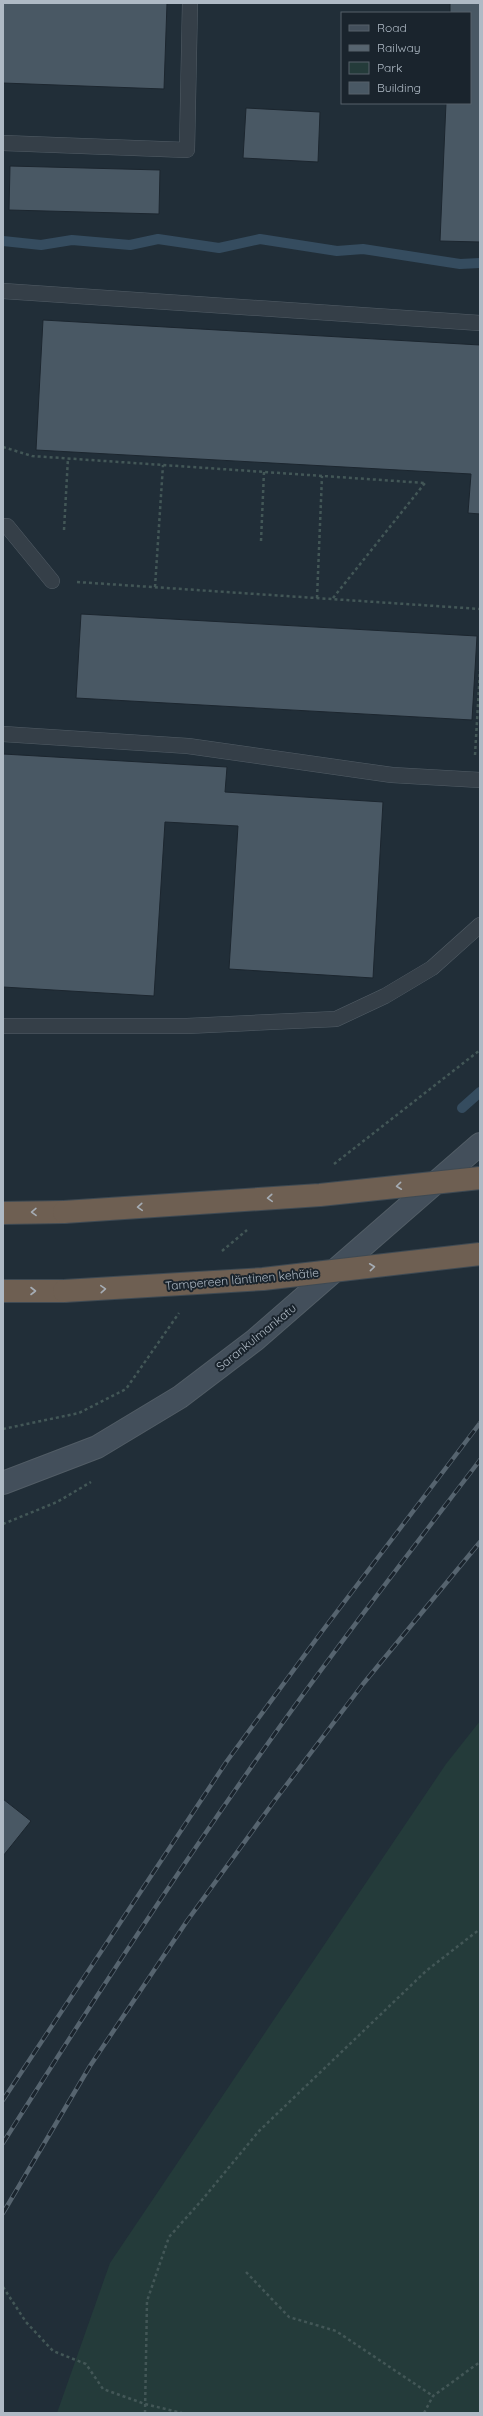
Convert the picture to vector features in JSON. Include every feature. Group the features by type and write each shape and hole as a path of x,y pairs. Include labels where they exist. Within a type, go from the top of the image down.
{"highway":[{"path":"3,1213 64,1212 320,1195 480,1178"},
{"name":"Tampereen läntinen kehätie","path":"3,1291 64,1291 263,1279 480,1254"}],"main road":[{"name":"Sarankulmankatu","path":"3,1483 97,1447 180,1397 255,1340 480,1144"}],"lane":[{"path":"3,143 187,150 190,3"},
{"path":"3,291 480,323"},
{"path":"3,526 7,526 52,581"},
{"path":"3,734 188,746 392,775 477,780"},
{"path":"3,1026 187,1026 336,1019 386,996 432,968 480,925"}],"path":[{"path":"3,448 32,456 425,483 333,599"},
{"path":"64,530 68,458"},
{"path":"155,588 163,465"},
{"path":"261,542 264,472"},
{"path":"317,598 322,476"},
{"path":"52,581 480,608"},
{"path":"477,780 480,670"},
{"path":"145,2413 147,2301 169,2237 259,2131 426,1971 479,1931"},
{"path":"246,2272 289,2317 336,2331 433,2396"},
{"path":"3,2287 26,2322 53,2351 86,2364 103,2389 145,2404 182,2413"},
{"path":"424,2413 433,2396 480,2362"}],"green space":[{"path":"480,1721 480,2413 57,2413 110,2263 446,1764"}],"building":[{"path":"3,3 167,3 164,89 3,83"},
{"path":"450,3 480,3 480,242 440,241 446,104 471,104 471,12 450,12"},
{"path":"246,108 320,112 318,162 243,158"},
{"path":"10,166 160,170 159,214 9,210"},
{"path":"43,320 480,345 480,514 468,513 471,474 36,450"},
{"path":"81,614 477,636 472,720 76,698"},
{"path":"3,754 227,767 225,792 383,802 373,978 229,969 238,826 165,822 154,996 3,987"},
{"path":"3,1799 31,1821 3,1856"}],"waterway":[{"path":"3,241 41,245 72,240 130,245 158,239 219,248 260,239 337,251 363,249 460,264 480,263"},
{"path":"462,1108 480,1092"}],"railway":[{"path":"3,2100 227,1761 320,1634 480,1423"},
{"path":"3,2143 122,1958 245,1776 331,1656 480,1460"},
{"path":"3,2213 90,2066 187,1921 275,1800 363,1684 480,1542"}]}
